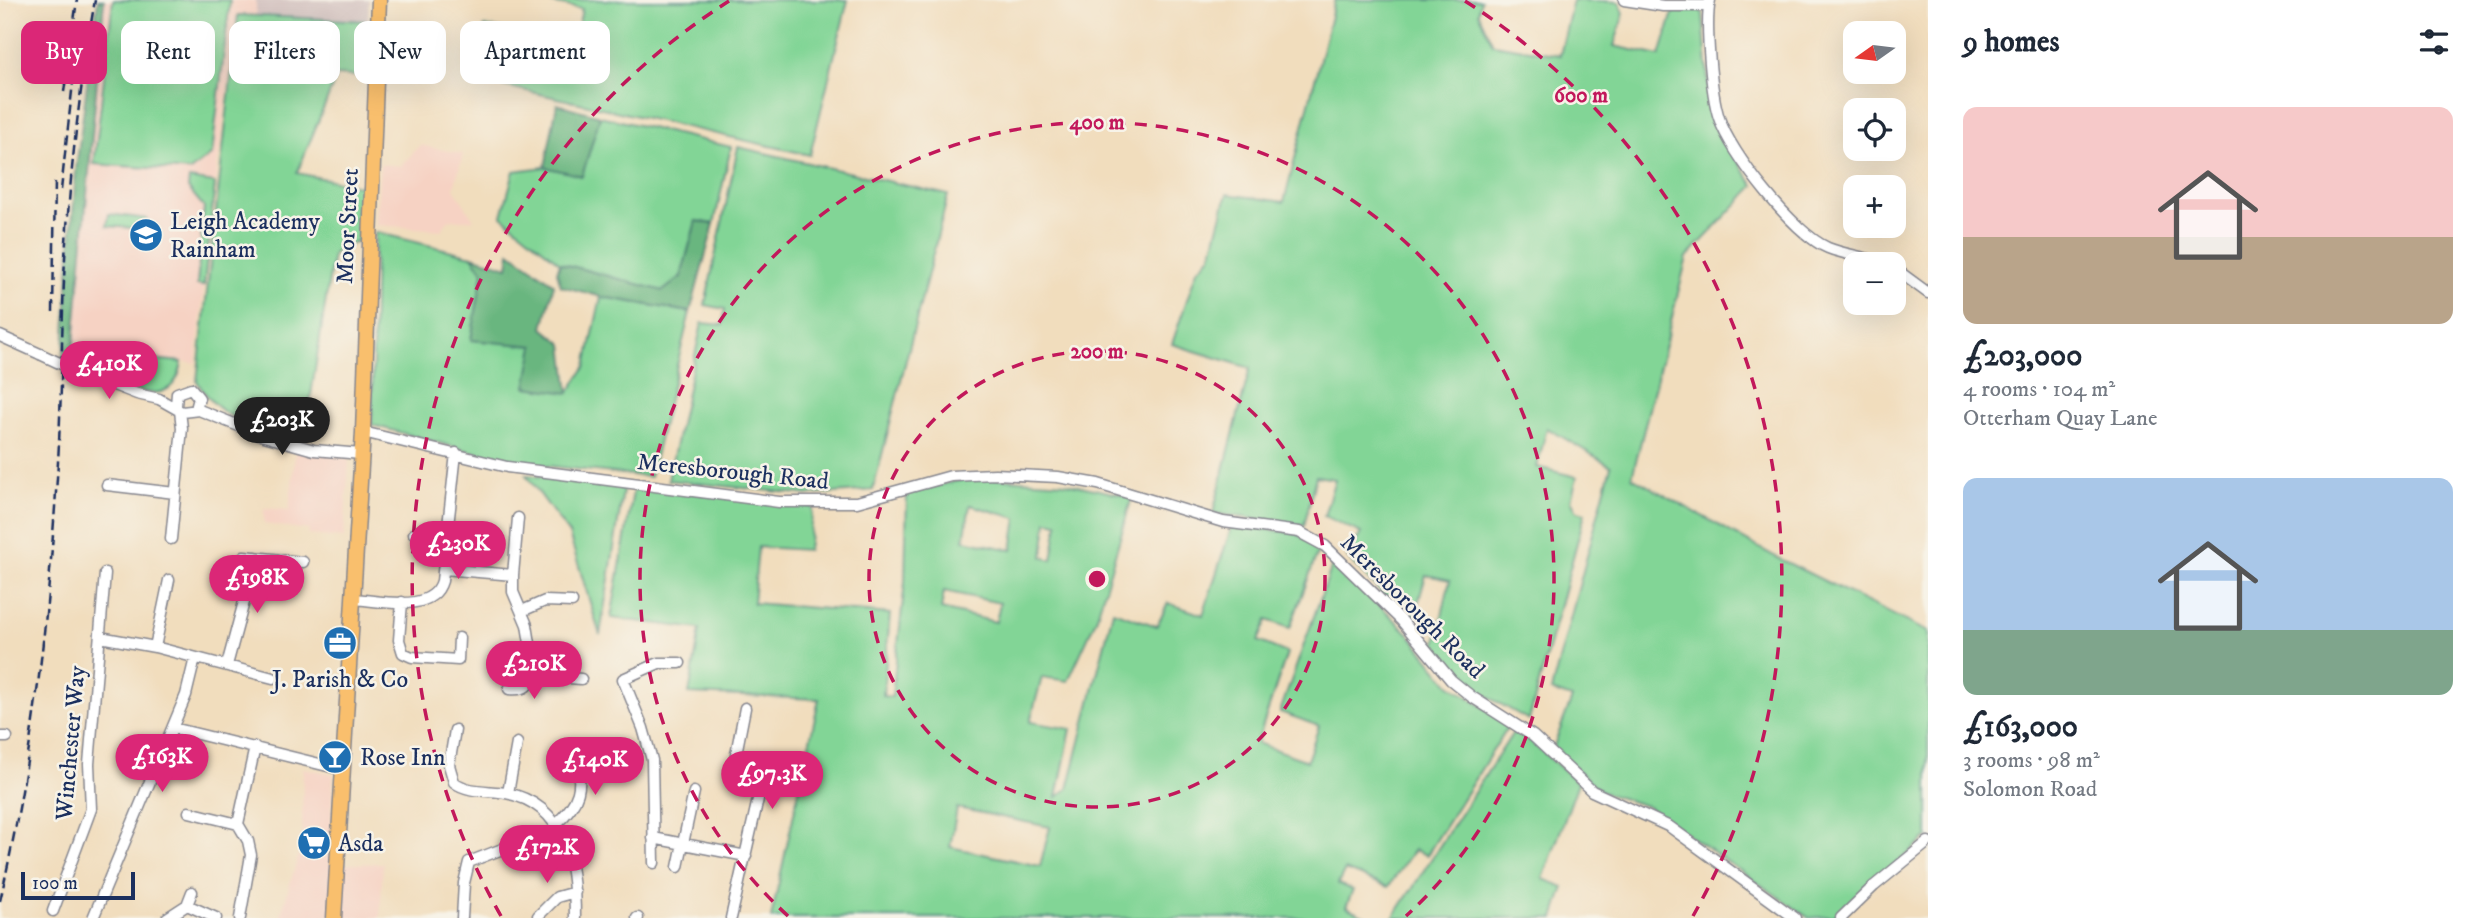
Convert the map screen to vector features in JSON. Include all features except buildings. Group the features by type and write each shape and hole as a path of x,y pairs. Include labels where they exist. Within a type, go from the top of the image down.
{"main road":[{"name":"Moor Street","path":"334,918 363,432 379,0"}],"street":[{"path":"1624,0 1663,6 1709,3 1711,64 1719,119 1764,194 1799,227 1827,247 1850,252"},
{"path":"1906,277 1928,293"},
{"path":"0,336 136,394 216,416 264,436 304,447 361,454"},
{"path":"171,539 182,428 177,404 189,388 216,416"},
{"path":"182,428 199,403 198,396"},
{"name":"Meresborough Road","path":"363,432 507,467 747,498 813,503 857,502 951,476 995,474 1058,477 1098,484 1223,522 1299,532 1325,546 1402,621 1451,680 1472,697 1534,736 1592,791 1670,827 1795,918"},
{"path":"352,599 424,601 440,587 456,453"},
{"path":"105,485 175,493"},
{"path":"509,689 520,691 528,687 536,671 522,611 513,592 518,518"},
{"path":"414,534 446,535"},
{"path":"244,556 303,562"},
{"path":"227,665 256,557"},
{"path":"443,569 513,575"},
{"name":"Winchester Way","path":"53,911 89,817 89,764 105,573"},
{"path":"155,647 169,580"},
{"path":"522,611 552,600 572,602"},
{"path":"402,602 399,645 407,656 458,660 460,638"},
{"path":"100,637 155,647 273,678"},
{"path":"93,918 186,695 195,658"},
{"path":"653,863 655,786 650,749 623,679 659,663 680,663"},
{"path":"536,671 547,676 581,679"},
{"path":"731,918 763,773 760,767 735,759 745,708"},
{"path":"173,728 344,771"},
{"path":"455,730 449,765 454,782 469,789 508,793 535,804 556,824 570,855 575,918"},
{"path":"508,793 517,743"},
{"path":"240,918 251,855 248,841 238,824 255,747"},
{"path":"556,824 580,794 580,779 574,756"},
{"path":"678,867 694,792"},
{"path":"189,812 238,824"},
{"path":"653,838 746,856"},
{"path":"1841,918 1874,886 1928,842"},
{"path":"462,918 469,862 510,846"},
{"path":"167,918 187,905 191,892"},
{"path":"538,916 557,897 575,892"},
{"path":"187,905 216,918"}],"shaded area":[{"name":"Leigh Academy Rainham","path":"104,0 256,0 256,17 238,15 237,21 229,21 229,81 196,363 182,362 180,376 166,392 100,377 73,355 97,84 107,84 107,21 102,21"},
{"path":"256,0 369,0 368,21 256,17"},
{"path":"420,145 463,154 454,188 474,220 449,220 441,230 376,225 380,164 401,166"},
{"path":"296,448 349,459 344,538 308,535 309,530 264,524 264,508 289,510"},
{"path":"303,768 333,774 330,865 383,863 380,918 280,918 302,843"}],"green space":[{"path":"98,0 104,0 102,21 95,21"},
{"path":"113,0 230,0 212,154 190,171 94,164 103,84 107,84 107,52"},
{"path":"536,0 848,0 810,155 495,84 610,84 610,21 580,21 582,9"},
{"path":"1335,0 1481,0 1478,13 1493,44 1560,55 1573,0 1619,2 1624,13 1614,46 1660,56 1674,9 1699,9 1703,14 1711,120 1754,186 1687,257 1632,477 1776,557 1928,632 1928,837 1834,916 1809,918 1646,806 1602,792 1553,748 1572,698 1551,691 1611,466 1547,428 1537,467 1577,477 1571,500 1577,511 1585,513 1529,720 1463,683 1434,651 1450,580 1426,575 1412,625 1347,557 1361,533 1324,516 1335,479 1316,476 1304,526 1213,513 1250,368 1172,344 1197,270 1211,256 1227,194 1284,202"},
{"path":"238,15 368,21 354,21 354,76 340,75 340,21 237,21"},
{"path":"87,84 97,84 73,355 95,366 100,377 63,362 76,169"},
{"path":"230,84 333,84 297,173 364,187 362,238 333,254 304,440 257,427 230,415 218,407 197,381"},
{"path":"557,104 600,116 582,176 545,167"},
{"path":"600,116 731,147 714,224 696,221 681,277 663,291 560,263 502,216 514,171 545,167 582,176"},
{"path":"738,147 948,195 873,490 808,495 668,480 702,323 723,325 725,309 705,305"},
{"path":"189,179 215,183 204,286 197,285 204,207 188,188"},
{"path":"109,214 147,219 147,229 107,226"},
{"path":"696,221 714,224 690,312 602,297 561,286 557,272 560,263 663,291 681,277"},
{"path":"375,232 472,256 483,272 471,339 534,346 527,387 569,392 586,366 601,297 690,312 650,477 511,462 372,425"},
{"path":"510,252 554,284 543,328 563,344 569,393 526,387 534,346 471,340 483,272 472,256 508,267"},
{"path":"96,354 182,362 170,387 161,392 150,393 100,377 95,366"},
{"path":"526,475 624,485 600,635 569,534"},
{"path":"975,477 1066,483 1132,497 1096,620 1068,681 1042,677 1030,722 1071,729 1057,797 1068,789 1113,611 1157,626 1168,603 1203,615 1232,525 1295,533 1320,546 1290,628 1267,620 1258,641 1287,653 1257,743 1307,761 1319,726 1280,712 1334,560 1409,634 1448,683 1509,725 1427,855 1414,850 1388,887 1345,870 1338,884 1353,890 1346,907 1369,918 771,918 819,699 689,694 700,629 611,618 634,486 813,507 808,550 758,547 753,603 890,614 883,696 892,697 905,582 907,492","holes":["970,505 1017,518 1012,550 964,540","1047,521 1058,523 1052,560 1043,557","944,591 1000,603 996,622 941,609","957,808 1050,827 1040,866 950,847"]},
{"path":"1516,728 1578,783 1543,879 1564,887 1554,918 1393,918"}],"railway":[{"path":"64,92 77,0"},
{"path":"0,901 21,800 42,646 58,463 65,258 70,193 80,96 95,0"},
{"path":"61,190 73,84"},
{"path":"53,312 55,179"}],"place":[{"name":"Leigh Academy Rainham","path":"146,235"},
{"name":"J. Parish & Co","path":"340,643"},
{"name":"Rose Inn","path":"335,757"},
{"name":"Asda","path":"314,843"}]}
